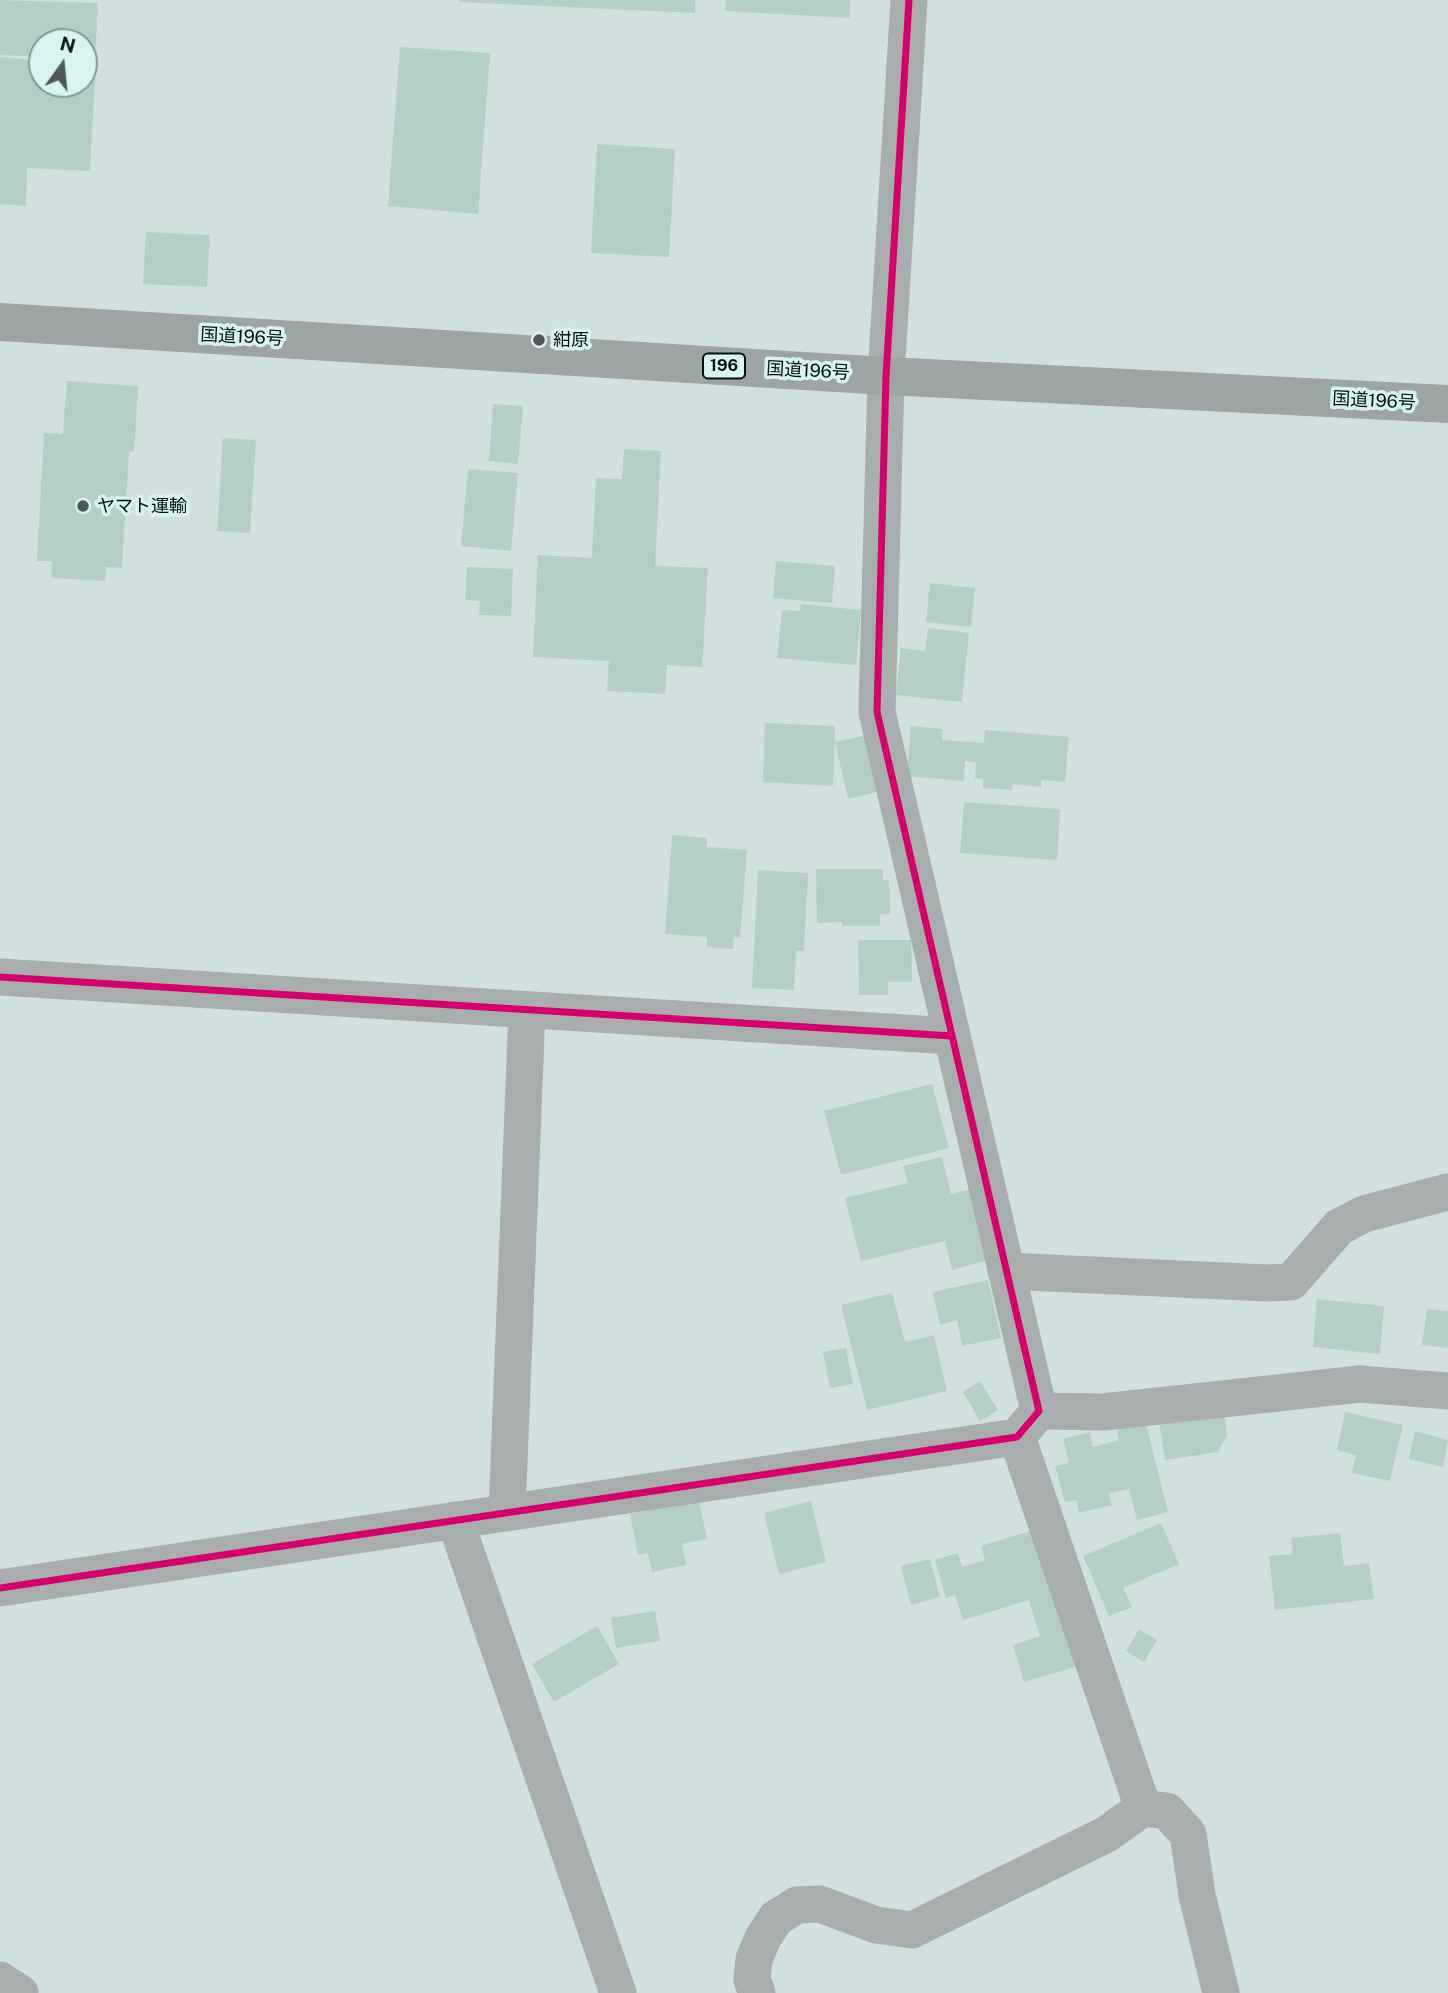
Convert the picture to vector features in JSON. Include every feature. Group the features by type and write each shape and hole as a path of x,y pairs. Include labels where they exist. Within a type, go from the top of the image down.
{"highway":[{"name":"国道196号","path":"0,322 886,376 1448,404"}],"street":[{"path":"909,0 886,376 877,712 1006,1271 1028,1424 1143,1808"},
{"path":"0,977 952,1036"},
{"path":"507,1512 527,1010"},
{"path":"1006,1271 1291,1282 1339,1227 1364,1214 1448,1192"},
{"path":"0,1588 507,1512 1103,1412 1360,1384 1448,1391"},
{"path":"455,1520 618,1993"},
{"path":"757,1993 752,1980 754,1959 763,1938 776,1918 797,1905 820,1904 876,1925 912,1930 1107,1834 1143,1808 1167,1811 1188,1834 1200,1906 1221,1993"},
{"path":"0,1980 20,1993"}],"building":[{"path":"0,0 98,3 97,28 28,28 28,56 0,55"},
{"path":"695,0 695,13 459,2"},
{"path":"726,0 850,0 849,18 725,11"},
{"path":"400,47 490,53 478,214 388,206"},
{"path":"0,57 28,60 28,98 94,98 90,171 27,168 26,206 0,204"},
{"path":"597,144 675,149 669,257 591,253"},
{"path":"146,232 210,235 207,287 143,284"},
{"name":"ヤマト運輸","path":"67,381 138,386 134,452 129,451 122,568 106,567 105,581 51,578 52,561 37,561 44,433 63,434"},
{"path":"493,404 523,406 518,464 489,461"},
{"path":"223,438 256,440 250,533 217,531"},
{"path":"624,449 661,451 655,566 708,568 702,667 667,665 665,694 607,691 609,661 533,657 538,555 592,558 596,478 622,479"},
{"path":"468,469 518,473 511,551 461,546"},
{"path":"776,561 835,566 832,603 773,598"},
{"path":"467,567 513,569 511,616 479,615 480,601 465,600"},
{"path":"930,583 975,588 971,627 926,622"},
{"path":"801,604 861,610 856,665 777,658 782,610 800,611"},
{"path":"928,628 969,633 962,702 896,695 901,648 925,651"},
{"path":"765,723 835,726 833,786 763,782"},
{"path":"911,726 943,729 942,740 984,743 985,730 1069,737 1065,782 1041,780 1041,787 1013,784 1012,790 983,788 983,779 975,778 976,762 965,761 964,781 907,776"},
{"path":"868,735 880,791 848,799 835,742"},
{"path":"964,802 1060,809 1057,860 960,853"},
{"path":"672,835 707,838 707,847 747,850 740,938 734,937 733,949 707,947 707,937 665,934"},
{"path":"816,869 883,869 883,880 889,880 890,914 880,914 880,926 842,926 842,922 817,923"},
{"path":"758,870 808,873 804,951 796,951 794,990 752,988"},
{"path":"858,940 911,940 912,982 888,982 888,995 859,995"},
{"path":"932,1084 949,1148 841,1175 824,1111"},
{"path":"942,1157 951,1194 972,1189 989,1260 952,1270 945,1241 861,1261 845,1198 908,1183 903,1166"},
{"path":"988,1280 1001,1338 962,1346 957,1320 940,1325 933,1292"},
{"path":"892,1293 905,1342 934,1335 947,1391 867,1410 841,1305"},
{"path":"1317,1299 1384,1306 1380,1354 1313,1347"},
{"path":"1427,1309 1448,1311 1448,1348 1422,1345"},
{"path":"846,1348 853,1384 830,1388 823,1352"},
{"path":"980,1381 998,1410 980,1421 963,1392"},
{"path":"1224,1412 1227,1435 1218,1452 1165,1460 1159,1422"},
{"path":"1345,1412 1403,1425 1390,1481 1352,1473 1356,1455 1337,1450"},
{"path":"1145,1420 1168,1512 1137,1520 1129,1489 1109,1493 1112,1505 1079,1513 1077,1500 1065,1502 1055,1466 1069,1463 1063,1439 1090,1432 1093,1447 1119,1440 1116,1427"},
{"path":"1415,1431 1448,1440 1443,1467 1409,1459"},
{"path":"699,1500 707,1539 682,1544 686,1565 652,1572 648,1553 638,1555 630,1514"},
{"path":"811,1501 826,1562 779,1574 764,1513"},
{"path":"1161,1523 1179,1564 1123,1588 1132,1607 1109,1616 1083,1556"},
{"path":"1044,1527 1085,1664 1024,1682 1013,1645 1040,1636 1029,1600 963,1620 955,1595 946,1598 935,1560 958,1553 962,1567 985,1560 981,1546"},
{"path":"1340,1533 1344,1566 1369,1563 1374,1599 1275,1610 1269,1556 1293,1554 1291,1538"},
{"path":"930,1559 940,1597 911,1605 901,1566"},
{"path":"655,1611 660,1641 616,1648 611,1618"},
{"path":"597,1626 619,1664 554,1702 532,1664"},
{"path":"1139,1629 1157,1640 1144,1662 1126,1651"}],"cycle path":[{"path":"0,1588 1017,1437 1039,1411 877,712 886,376 909,0"},
{"path":"0,977 952,1036"}],"place":[{"name":"紺原","path":"539,340"},
{"name":"ヤマト運輸","path":"83,506"}]}
